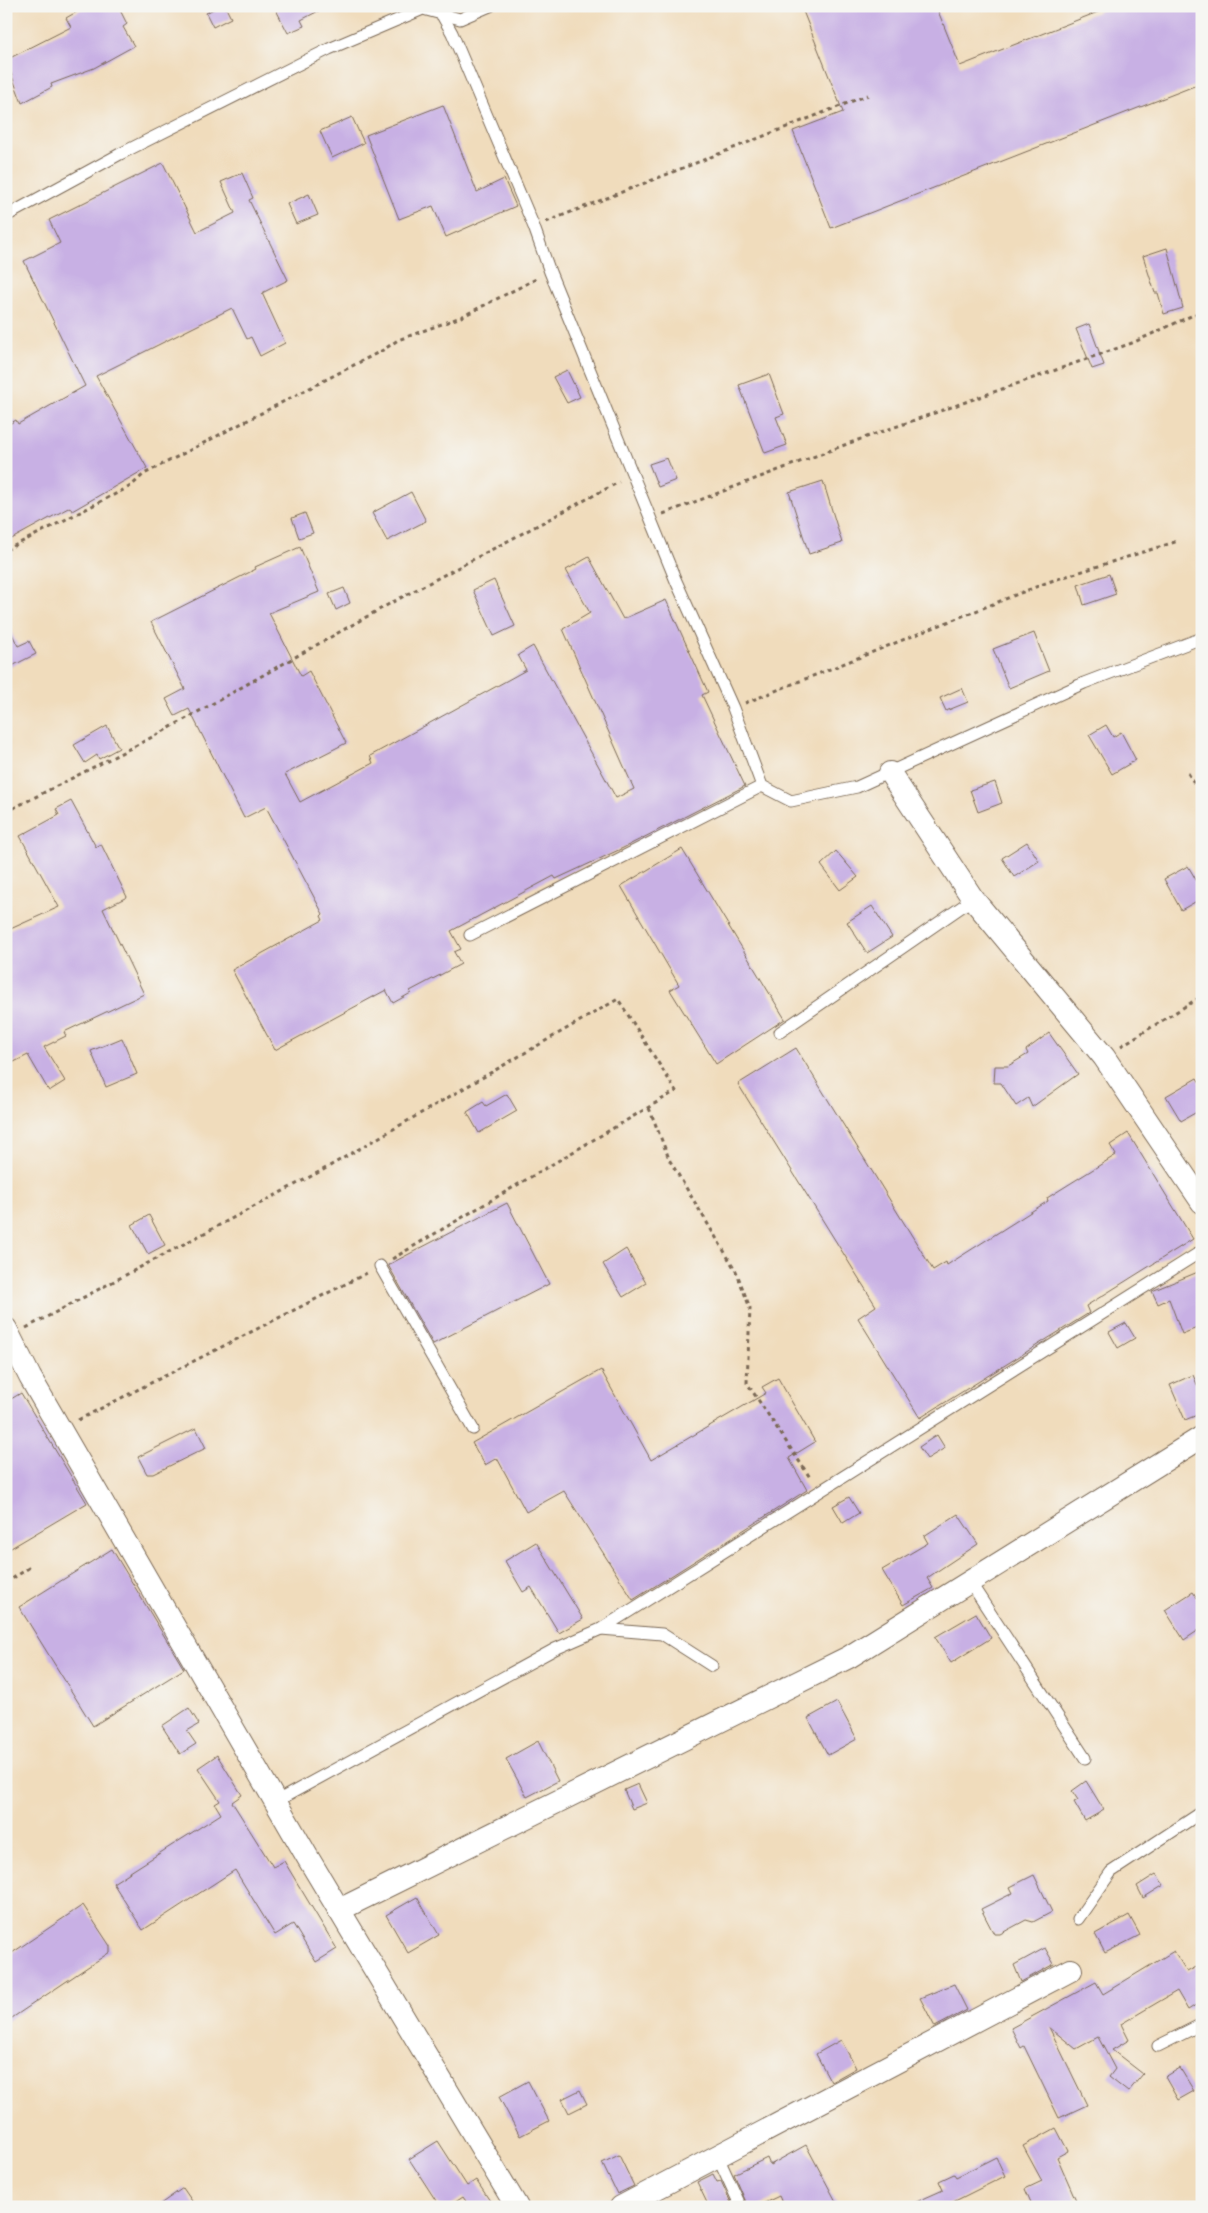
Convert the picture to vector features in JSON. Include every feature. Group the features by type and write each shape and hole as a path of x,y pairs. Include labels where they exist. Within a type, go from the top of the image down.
{"street":[{"path":"890,773 973,899 1104,1057 1202,1202"},
{"path":"8,1333 30,1377 275,1802 517,2207"},
{"path":"339,1910 849,1657 1202,1437"},
{"path":"621,2207 1071,1970"}],"lane":[{"path":"6,216 120,154 329,49 423,9 438,9 460,19 490,6"},
{"path":"438,9 452,33 534,227 550,272 632,475 676,581 733,708 762,786 791,801 857,787 1084,683 1202,638"},
{"path":"470,936 762,786"},
{"path":"780,1032 973,899"},
{"path":"275,1802 555,1649 601,1629 1202,1250"},
{"path":"380,1266 472,1429"},
{"path":"970,1582 1085,1758"},
{"path":"601,1629 662,1634 712,1666"},
{"path":"1078,1919 1111,1872 1202,1812"},
{"path":"1158,2046 1202,2024"},
{"path":"718,2157 741,2207"}],"path":[{"path":"534,227 868,95"},
{"path":"6,550 131,486 144,474 383,350 398,340 461,317 550,272"},
{"path":"651,519 847,444 1132,343 1202,311"},
{"path":"6,812 164,731 391,602 632,475"},
{"path":"733,708 1048,582 1178,541"},
{"path":"1188,773 1202,796"},
{"path":"1104,1057 1202,996"},
{"path":"8,1333 321,1171 618,999 676,1091"},
{"path":"649,1108 670,1161 736,1271 750,1308 747,1383 820,1492"},
{"path":"6,1583 30,1567"}],"building":[{"path":"87,6 118,6 127,24 123,27 134,46 94,68 51,84 52,87 22,103 6,60 71,27 66,18"},
{"path":"219,6 225,6 231,18 213,27 206,13"},
{"path":"274,6 328,6 301,20 304,26 288,33"},
{"path":"801,6 936,6 960,66 1113,6 1202,6 1202,83 831,228 793,131 843,112"},
{"path":"443,105 477,192 504,179 516,206 446,237 433,206 399,219 366,135"},
{"path":"352,117 364,143 332,158 320,131"},
{"path":"163,163 197,232 235,213 221,182 242,173 253,198 249,200 288,280 262,293 285,343 260,356 251,337 247,339 232,308 96,376 147,468 72,511 70,507 6,542 6,426 16,420 18,424 85,386 24,261 60,243 49,220"},
{"path":"309,194 318,215 296,224 287,204"},
{"path":"1167,248 1183,308 1164,314 1158,293 1155,293 1143,256"},
{"path":"1089,324 1104,365 1092,369 1076,329"},
{"path":"567,370 580,397 567,403 553,377"},
{"path":"769,374 784,414 776,417 787,445 765,453 739,385"},
{"path":"667,458 676,480 658,487 649,464"},
{"path":"823,481 842,543 809,554 789,492"},
{"path":"411,492 426,521 387,541 372,513"},
{"path":"305,513 313,533 299,538 292,518"},
{"path":"300,547 319,592 269,613 301,676 309,671 346,743 285,774 300,802 373,763 370,756 526,670 518,655 533,646 616,798 634,789 563,629 590,613 566,570 589,557 623,619 666,600 708,692 702,695 745,786 623,848 556,879 554,876 451,931 461,949 454,952 461,964 410,991 411,993 393,1003 386,990 275,1050 232,970 323,920 321,916 323,914 266,807 244,818 189,709 175,716 166,699 185,689 151,622 256,569 255,567"},
{"path":"1109,574 1116,594 1084,605 1078,585"},
{"path":"494,580 515,626 494,636 473,590"},
{"path":"344,588 350,603 336,610 329,594"},
{"path":"6,622 18,646 29,641 36,654 6,669"},
{"path":"1034,633 1049,671 1009,688 993,649"},
{"path":"962,688 968,702 946,711 940,698"},
{"path":"1106,725 1113,737 1121,732 1136,760 1112,774 1089,735"},
{"path":"107,726 119,748 99,759 97,755 85,763 74,745"},
{"path":"995,782 1002,803 978,812 970,790"},
{"path":"71,801 96,847 101,844 127,897 103,909 144,994 64,1032 66,1036 44,1047 65,1081 49,1091 28,1055 6,1066 6,931 59,907 20,836 59,815 56,809"},
{"path":"1027,842 1039,861 1014,877 1002,858"},
{"path":"682,849 785,1019 716,1064 670,990 679,985 621,886"},
{"path":"836,851 858,877 840,890 821,865"},
{"path":"1188,866 1202,890 1202,898 1181,910 1164,879"},
{"path":"872,906 892,937 867,953 847,922"},
{"path":"1049,1033 1078,1074 1032,1107 1028,1098 1016,1106 1001,1083 994,1083 995,1066 1008,1066 1028,1054 1026,1050"},
{"path":"122,1038 137,1074 106,1087 91,1051"},
{"path":"796,1048 933,1270 946,1262 947,1265 1048,1201 1047,1198 1116,1155 1110,1145 1128,1133 1193,1239 1086,1306 1089,1313 920,1418 858,1318 876,1306 738,1084"},
{"path":"1197,1078 1202,1086 1202,1109 1181,1121 1166,1096"},
{"path":"507,1094 517,1111 479,1133 467,1112 483,1102 486,1106"},
{"path":"507,1203 549,1284 433,1344 388,1265"},
{"path":"149,1215 165,1245 148,1254 132,1225"},
{"path":"626,1249 646,1283 623,1297 603,1264"},
{"path":"1198,1272 1202,1277 1202,1326 1182,1334 1169,1299 1158,1304 1152,1291"},
{"path":"1126,1323 1135,1338 1118,1348 1109,1332"},
{"path":"601,1370 651,1460 766,1393 762,1387 778,1378 815,1442 789,1458 807,1490 633,1600 564,1491 526,1512 497,1458 485,1465 472,1443"},
{"path":"1193,1375 1202,1396 1202,1413 1185,1420 1170,1385"},
{"path":"21,1393 87,1503 6,1551 6,1402"},
{"path":"196,1428 206,1448 153,1474 147,1474 138,1457"},
{"path":"937,1435 945,1448 927,1459 919,1447"},
{"path":"849,1497 859,1513 843,1523 833,1506"},
{"path":"958,1514 978,1544 927,1578 933,1588 903,1605 882,1570 928,1543 924,1536"},
{"path":"536,1542 583,1619 559,1633 531,1587 523,1592 505,1561"},
{"path":"112,1549 184,1669 93,1726 19,1607"},
{"path":"1193,1592 1202,1605 1202,1628 1184,1640 1165,1610"},
{"path":"976,1613 991,1638 951,1663 935,1637"},
{"path":"837,1702 857,1739 828,1755 808,1718"},
{"path":"189,1708 199,1724 187,1731 196,1744 180,1754 162,1726"},
{"path":"538,1741 558,1781 527,1797 506,1759"},
{"path":"217,1755 242,1795 232,1802 273,1867 284,1861 337,1949 316,1962 293,1924 275,1935 235,1870 143,1930 113,1883 221,1814 215,1804 220,1801 198,1768"},
{"path":"1086,1781 1104,1810 1085,1821 1074,1802 1078,1800 1072,1791"},
{"path":"638,1784 647,1803 632,1809 624,1790"},
{"path":"1156,1874 1164,1885 1143,1898 1137,1886"},
{"path":"1034,1875 1052,1912 1033,1922 1026,1920 1000,1934 994,1934 981,1909 1013,1893 1010,1887"},
{"path":"417,1897 439,1935 408,1953 386,1915"},
{"path":"83,1905 110,1946 110,1952 6,2022 6,1957"},
{"path":"1129,1915 1140,1935 1105,1953 1095,1934"},
{"path":"1045,1948 1054,1964 1021,1982 1014,1965"},
{"path":"1174,1951 1187,1972 1202,1964 1202,2001 1188,2010 1177,1991 1121,2024 1129,2040 1112,2050 1143,2074 1128,2092 1109,2077 1115,2069 1098,2037 1076,2049 1049,2027 1087,2105 1059,2118 1024,2046 1021,2048 1011,2028 1096,1982 1103,1994"},
{"path":"954,1984 967,2010 935,2027 920,1998"},
{"path":"841,2040 856,2068 831,2082 816,2054"},
{"path":"1180,2068 1194,2091 1178,2100 1165,2077"},
{"path":"528,2081 549,2121 520,2136 499,2097"},
{"path":"580,2090 587,2104 569,2113 562,2099"},
{"path":"1056,2128 1068,2151 1057,2157 1079,2207 1033,2207 1025,2189 1042,2181 1023,2146"},
{"path":"438,2141 467,2186 476,2180 494,2207 470,2207 463,2197 448,2207 440,2207 409,2159"},
{"path":"806,2145 839,2207 784,2207 779,2196 756,2207 748,2207 734,2174 767,2158 770,2165"},
{"path":"619,2155 634,2186 617,2194 602,2163"},
{"path":"996,2157 1005,2176 943,2207 905,2207 943,2190 939,2181 954,2174 956,2177"},
{"path":"713,2174 717,2182 721,2181 733,2207 709,2207 697,2182"},
{"path":"183,2188 196,2207 156,2207"}]}
